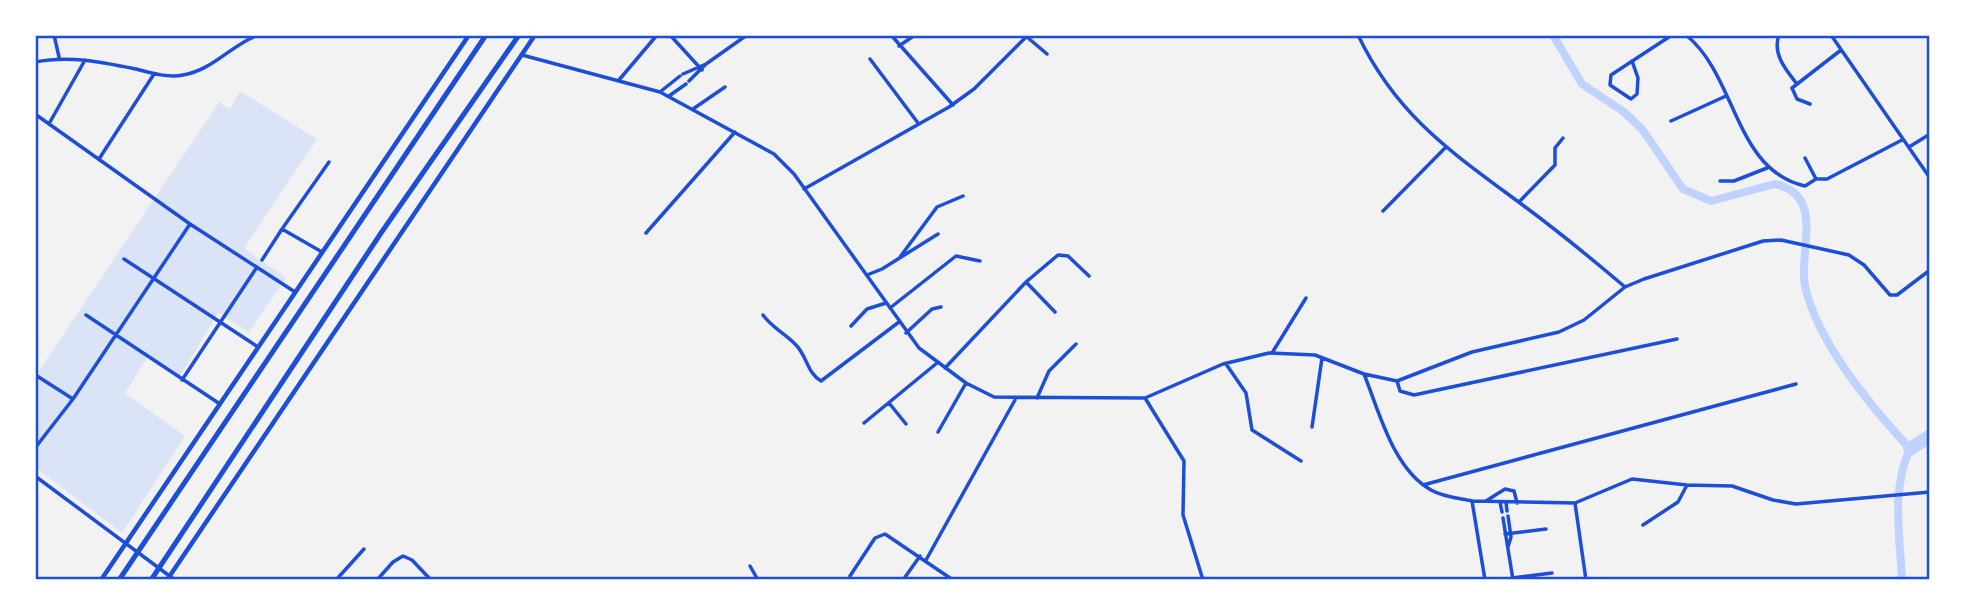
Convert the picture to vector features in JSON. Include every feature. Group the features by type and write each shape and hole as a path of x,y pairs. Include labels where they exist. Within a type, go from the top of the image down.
{"highway":[{"path":"120,580 363,222 486,35"},
{"path":"151,580 381,233 519,35"}],"main road":[{"path":"101,580 469,35"},
{"path":"171,579 535,35"}],"street":[{"path":"54,35 59,57"},
{"path":"35,62 59,57 175,76 194,72 225,56 243,38 258,35"},
{"path":"619,80 657,35"},
{"path":"670,35 702,70"},
{"path":"733,35 738,42"},
{"path":"669,96 706,64 747,35"},
{"path":"891,35 953,105"},
{"path":"899,46 915,35"},
{"path":"1358,35 1390,89 1445,148 1519,202 1625,287"},
{"path":"1632,61 1638,78 1637,94 1631,99 1609,83 1611,75 1632,61 1672,35"},
{"path":"1686,35 1696,45 1767,168 1803,186 1816,179 1824,180 1902,140"},
{"path":"1779,35 1776,41 1779,58 1797,84"},
{"path":"1830,35 1930,178"},
{"path":"803,189 953,105 991,73 1028,36 1046,54"},
{"path":"1810,104 1797,100 1792,90 1841,50"},
{"path":"522,55 660,92 774,154 794,174 906,333 937,363 994,397 1015,400 1145,398 1226,364 1272,353 1322,358 1364,374 1397,381 1472,352 1559,332 1584,320 1625,287 1754,242 1792,242 1859,260 1890,295 1896,295 1930,270"},
{"path":"870,59 918,123"},
{"path":"50,122 85,60"},
{"path":"660,92 698,65 706,64"},
{"path":"99,159 154,74"},
{"path":"693,109 725,87"},
{"path":"1671,121 1726,96"},
{"path":"35,114 50,122 190,224 295,292"},
{"path":"646,233 735,131"},
{"path":"1909,148 1930,134"},
{"path":"1519,202 1555,165 1555,148 1563,138"},
{"path":"1383,211 1445,148"},
{"path":"1805,158 1816,179"},
{"path":"262,260 329,162"},
{"path":"1720,180 1734,181 1767,168"},
{"path":"900,257 937,207 963,196"},
{"path":"35,448 73,399 190,224"},
{"path":"282,229 322,252"},
{"path":"867,275 938,234"},
{"path":"945,368 1026,282 1062,254 1089,275"},
{"path":"890,308 956,256 980,261"},
{"path":"124,259 258,347"},
{"path":"182,380 257,267"},
{"path":"1026,282 1055,312"},
{"path":"1272,353 1306,298"},
{"path":"851,326 867,309 886,303"},
{"path":"906,333 932,309 941,307"},
{"path":"86,314 220,404"},
{"path":"763,315 775,330 795,344 807,359 811,373 821,380 833,374 900,322"},
{"path":"1397,381 1401,390 1414,394 1677,339"},
{"path":"1036,399 1048,371 1076,344"},
{"path":"1312,427 1322,358"},
{"path":"864,423 937,363"},
{"path":"1226,364 1246,393 1252,430 1301,461"},
{"path":"1364,374 1397,452 1423,485 1438,494 1486,501 1574,503 1632,479 1687,485 1732,486 1773,500 1796,504 1930,492"},
{"path":"37,376 73,399"},
{"path":"938,432 967,383"},
{"path":"1423,485 1796,384"},
{"path":"1145,398 1184,461 1183,515 1203,580"},
{"path":"926,560 1015,400"},
{"path":"889,403 906,424"},
{"path":"35,437 41,441"},
{"path":"35,476 171,579"},
{"path":"1643,525 1678,502 1687,485"},
{"path":"1486,501 1505,489 1514,491 1517,503"},
{"path":"1472,500 1485,580"},
{"path":"1503,502 1512,579 1552,573"},
{"path":"1574,503 1586,580"},
{"path":"1508,534 1546,529"},
{"path":"850,576 879,535 892,537 953,580"},
{"path":"336,580 364,549"},
{"path":"377,580 393,562 403,556 412,560 431,580"},
{"path":"903,580 920,556"},
{"path":"750,566 758,580"}],"shaded area":[{"path":"240,91 317,139 244,248 286,278 249,332 218,313 179,378 148,356 125,393 185,436 122,533 36,468 35,377 219,102 230,109"}],"waterway":[{"path":"1553,35 1582,84 1624,112 1642,129 1683,189 1711,201 1775,184 1791,190 1800,200 1805,212 1806,226 1805,286 1821,330 1863,394 1910,449 1900,480 1902,580"},
{"path":"1910,449 1930,436"}]}
